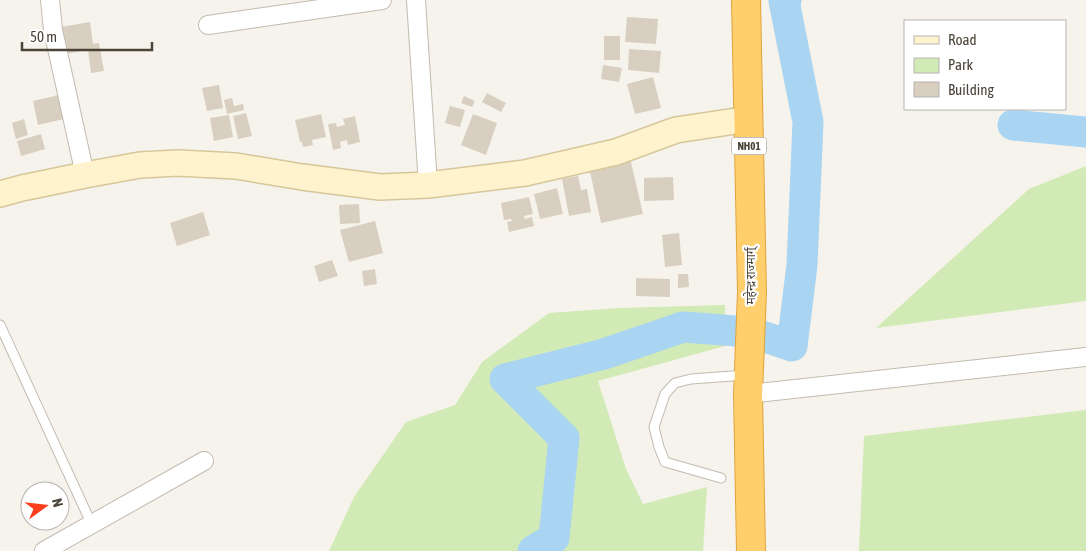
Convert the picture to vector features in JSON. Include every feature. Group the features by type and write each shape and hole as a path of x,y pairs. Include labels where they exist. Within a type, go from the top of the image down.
{"highway":[{"name":"महेन्द्र राज्मार्ग्","path":"746,0 752,292 749,376 751,551"}],"street":[{"path":"50,0 53,30 85,175"},
{"path":"208,26 382,0"},
{"path":"416,0 428,185"},
{"path":"0,194 140,165 178,163 236,166 380,187 428,185 525,173 616,152 676,130 749,119"},
{"path":"749,376 1086,357"},
{"path":"44,551 204,461"}],"lane":[{"path":"0,325 92,525"},
{"path":"721,478 665,462 654,427 666,394 675,383 691,379 749,376"}],"green space":[{"path":"1086,166 1086,301 876,328 1029,189"},
{"path":"725,305 725,346 598,381 626,469 643,504 707,487 703,551 329,551 354,497 406,422 455,405 482,362 549,313 618,308"},
{"path":"1086,410 1086,551 859,551 864,436"}],"building":[{"path":"627,17 658,19 656,44 625,42"},
{"path":"90,22 93,44 99,43 104,71 91,73 88,50 65,54 61,27"},
{"path":"604,36 620,36 620,60 604,60"},
{"path":"629,49 661,51 659,73 628,70"},
{"path":"603,65 622,68 619,82 601,79"},
{"path":"653,77 661,108 635,114 627,84"},
{"path":"219,85 223,108 207,111 202,88"},
{"path":"487,93 506,103 501,112 482,102"},
{"path":"59,95 64,119 38,125 33,101"},
{"path":"464,96 475,101 472,107 461,103"},
{"path":"232,98 234,106 243,104 244,110 227,114 224,100"},
{"path":"450,106 465,110 460,127 445,123"},
{"path":"246,113 252,136 238,139 233,116"},
{"path":"321,114 326,137 312,140 313,145 303,147 295,120"},
{"path":"473,114 497,123 486,155 461,145"},
{"path":"229,115 233,137 214,141 210,118"},
{"path":"355,116 360,142 348,145 347,140 340,142 341,148 333,150 328,124 336,123 337,127 345,125 343,119"},
{"path":"24,119 28,135 16,139 12,123"},
{"path":"41,134 45,149 21,156 17,141"},
{"path":"630,158 643,214 601,223 589,167"},
{"path":"578,176 581,190 587,189 591,212 569,216 562,179"},
{"path":"673,177 674,200 644,201 644,178"},
{"path":"557,188 563,214 540,219 534,194"},
{"path":"529,197 533,214 524,216 525,219 532,217 534,226 509,232 507,222 512,221 511,219 504,220 501,203"},
{"path":"359,204 360,223 340,224 339,205"},
{"path":"203,212 210,235 177,246 170,223"},
{"path":"375,221 383,253 349,262 340,230"},
{"path":"679,233 682,265 665,267 662,235"},
{"path":"332,260 338,276 319,282 314,266"},
{"path":"375,269 377,284 364,286 362,271"},
{"path":"678,274 688,274 689,287 678,288"},
{"path":"636,278 670,279 670,297 636,296"}],"waterway":[{"path":"533,551 554,538 564,438 505,379 604,354 683,327 750,332 792,346 802,265 808,122 784,1 786,0"},
{"path":"1013,125 1086,132"}]}
